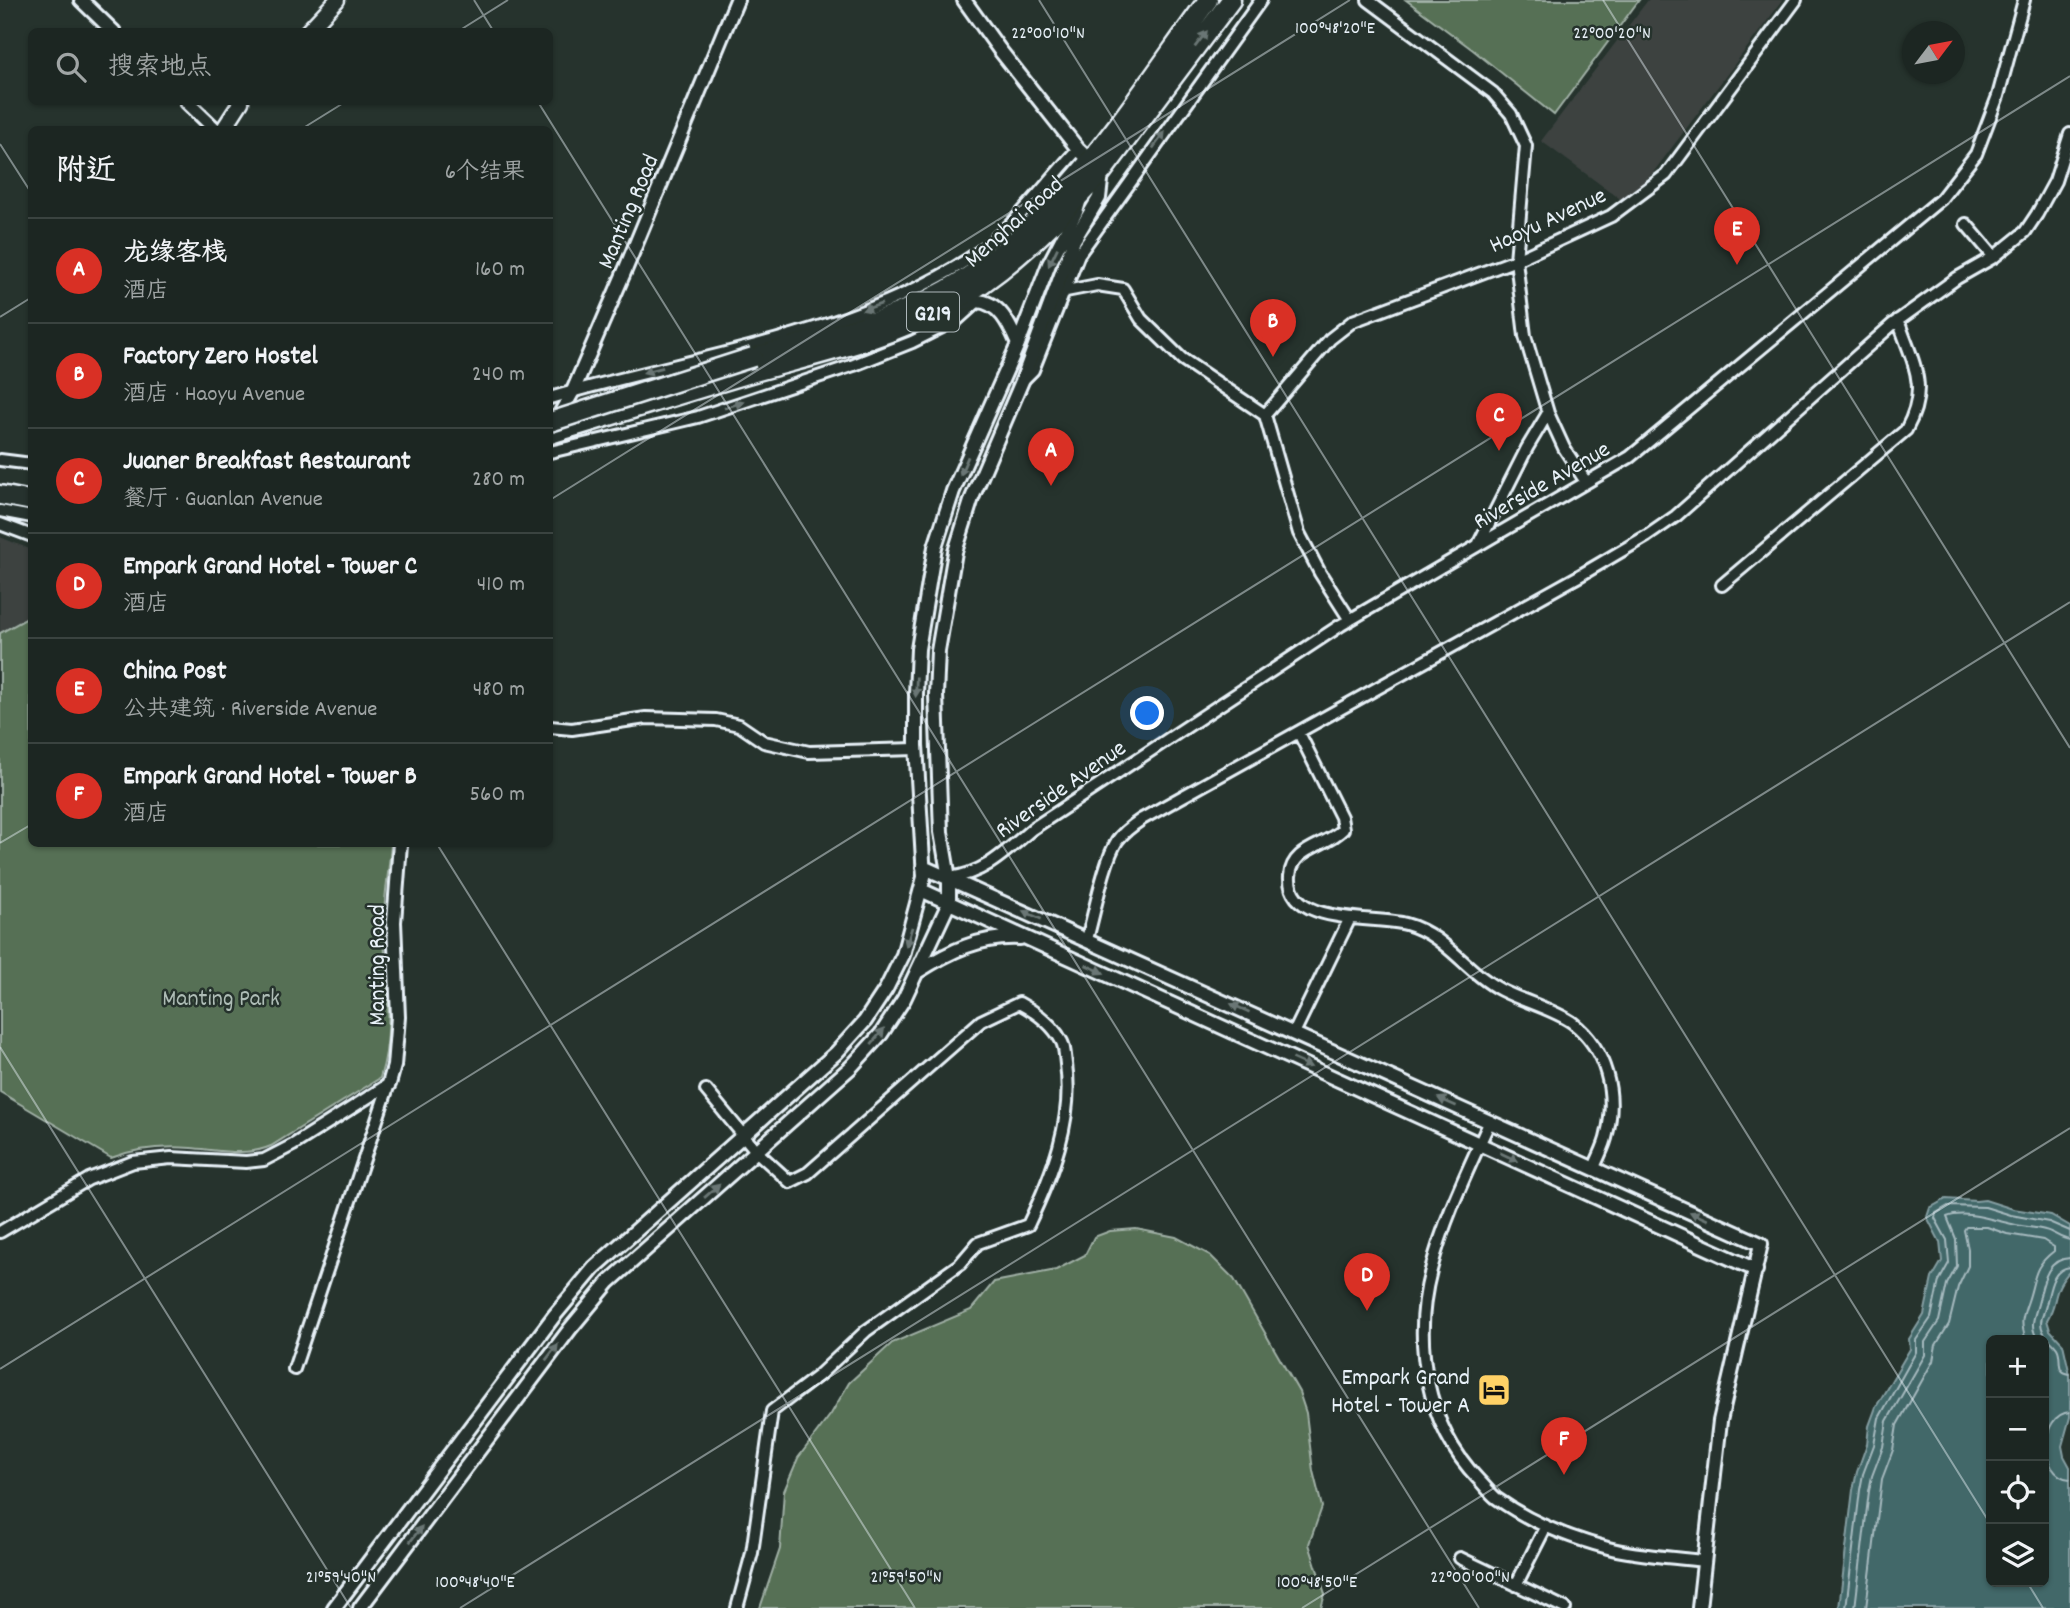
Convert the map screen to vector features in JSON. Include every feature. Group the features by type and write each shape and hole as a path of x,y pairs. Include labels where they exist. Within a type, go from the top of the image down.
{"highway":[{"name":"Menghai Road","path":"553,421 754,365 865,342 944,308 998,273 1055,223 1081,195 1090,160 1208,0"},
{"name":"Menghai Road","path":"553,433 754,365 930,299 990,263 1034,223 1185,61 1231,0"},
{"path":"0,484 28,489"},
{"path":"0,495 28,500"}],"main road":[{"path":"311,28 337,0"},
{"path":"226,126 239,105"}],"street":[{"path":"81,0 110,28"},
{"name":"Manting Road","path":"553,428 573,391 626,268 737,0"},
{"path":"360,1608 570,1329 609,1282 851,1067 881,1034 904,999 949,903 949,878 941,832 937,757 938,651 955,552 972,498 1022,381 1074,240 1099,198 1090,160 999,49 964,0"},
{"path":"1022,381 1033,370 1079,254 1261,0"},
{"path":"1367,0 1493,93 1511,114 1526,146 1516,260 1525,335 1548,413 1564,448 1586,482"},
{"name":"Haoyu Avenue","path":"1265,415 1330,339 1353,321 1516,260 1611,216 1666,174 1796,0"},
{"name":"Riverside Avenue","path":"949,878 968,876 987,867 1032,829 1350,620 1630,457 1941,198 1976,155 1998,96 2024,0"},
{"path":"1185,61 1205,77"},
{"path":"190,105 212,126"},
{"path":"1087,939 1109,860 1116,842 1128,830 1142,819 1647,536 1676,516 1898,320 1957,278 1994,257 2025,232 2055,181 2070,134"},
{"path":"553,397 795,333 880,305 937,279 972,258 1090,160"},
{"path":"334,1608 546,1327 594,1268 836,1053 865,1021 904,955 921,890 923,866 916,749 918,649 935,547 953,491 1018,344 1049,264 1076,212 1081,195"},
{"path":"1966,225 1994,257"},
{"path":"1066,291 1097,285 1122,289 1141,319 1182,359 1265,415 1299,533 1320,573 1350,620"},
{"path":"944,308 978,301 990,306 1006,317 1018,344"},
{"path":"553,451 698,417 854,365 912,342 958,319 978,301"},
{"path":"1723,586 1906,430 1916,412 1919,393 1917,375 1898,320"},
{"path":"1478,545 1527,448 1548,413"},
{"path":"977,435 996,443"},
{"path":"0,460 28,464"},
{"path":"0,511 28,516"},
{"path":"0,524 28,534"},
{"path":"553,727 572,729 646,718 716,720 739,725 764,742 809,752 916,749"},
{"path":"1299,733 1341,817 1343,829 1334,839 1303,851 1292,865 1292,889 1301,901 1316,911 1333,917 1382,919 1408,924 1434,936 1499,989 1572,1022 1602,1058 1609,1082 1611,1110 1607,1136 1594,1168"},
{"name":"Manting Road","path":"389,1084 395,1059 398,1017 398,967 394,936 400,847"},
{"path":"923,866 1761,1244 1720,1421 1699,1608"},
{"path":"921,890 1756,1270"},
{"path":"1294,1033 1350,918"},
{"path":"917,973 956,948 1005,937 1029,939"},
{"path":"706,1090 757,1152 790,1182 808,1173 981,1021 1019,1003 1038,1013 1063,1044 1069,1087 1064,1130 1045,1191 1028,1225 978,1243 960,1264 866,1331 818,1376 772,1411 752,1553 737,1608"},
{"path":"0,1232 89,1179 133,1161 171,1158 246,1162 264,1160 293,1145 389,1084"},
{"path":"294,1369 389,1084"},
{"path":"1490,1121 1445,1224 1430,1272 1422,1329 1427,1379 1440,1423 1460,1461 1495,1497 1545,1526 1609,1548 1703,1561"},
{"path":"1516,1585 1545,1526"},
{"path":"1460,1558 1565,1608"}],"shaded area":[{"path":"1648,0 1783,0 1652,174 1623,201 1541,141"},
{"path":"0,537 28,548 28,629 0,644"}],"green space":[{"path":"1406,0 1639,0 1554,115"},
{"name":"Manting Park","path":"28,618 28,847 391,847 384,925 388,1025 385,1061 380,1078 271,1146 261,1149 242,1152 160,1148 111,1158 0,1092 0,633"},
{"path":"1136,1229 1176,1237 1210,1255 1234,1279 1299,1392 1306,1413 1313,1471 1322,1507 1309,1544 1325,1594 1321,1608 760,1608 780,1549 784,1491 798,1458 831,1414 849,1383 892,1343 971,1310 994,1282 1056,1270 1085,1255 1094,1237 1110,1231"}],"water":[{"path":"1946,1199 1985,1200 2013,1209 2051,1215 2070,1226 2070,1271 2060,1284 2047,1320 2050,1330 2063,1344 2070,1375 2070,1417 2062,1446 2070,1467 2070,1608 1839,1608 1853,1490 1867,1444 1869,1426 1876,1407 1910,1349 1909,1339 1924,1315 1932,1278 1942,1261 1940,1242 1927,1217 1930,1208"}],"place":[{"name":"China Post","path":"1737,265"},
{"name":"Factory Zero Hostel","path":"1273,357"},
{"name":"Juaner Breakfast Restaurant","path":"1499,451"},
{"name":"龙缘客栈","path":"1051,486"},
{"name":"Empark Grand Hotel - Tower C","path":"1367,1311"},
{"name":"Empark Grand Hotel - Tower A","path":"1494,1390"},
{"name":"Empark Grand Hotel - Tower B","path":"1564,1475"}]}
